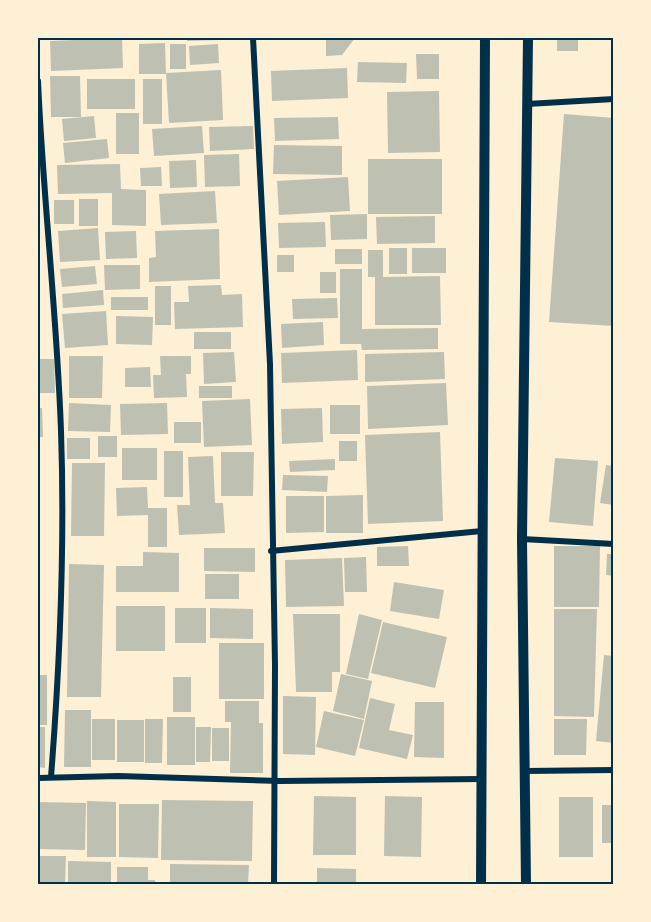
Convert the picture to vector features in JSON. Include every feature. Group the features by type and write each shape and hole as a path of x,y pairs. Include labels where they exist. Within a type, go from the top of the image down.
{"street":[{"path":"253,38 270,364 271,551 275,665 274,885"},
{"path":"482,885 485,38"},
{"path":"526,885 522,539 528,38"},
{"path":"38,81 59,382 62,481 60,614 51,777"},
{"path":"527,104 614,99"},
{"path":"271,551 482,531"},
{"path":"522,539 614,544"},
{"path":"526,771 614,770"},
{"path":"38,778 274,780 482,778"}],"building":[{"path":"122,38 123,68 51,71 50,41"},
{"path":"187,38 220,38 220,40 187,41"},
{"path":"326,38 355,38 342,55 326,56"},
{"path":"557,38 578,38 578,51 557,51"},
{"path":"165,43 166,74 139,74 139,44"},
{"path":"170,44 186,44 186,69 170,69"},
{"path":"218,44 219,63 190,65 189,46"},
{"path":"416,54 439,54 439,79 417,79"},
{"path":"358,62 407,63 406,83 357,82"},
{"path":"347,68 348,98 272,101 271,71"},
{"path":"221,70 223,120 169,123 166,73"},
{"path":"50,76 80,76 81,117 51,117"},
{"path":"87,79 135,79 135,109 87,109"},
{"path":"143,79 162,79 162,124 143,124"},
{"path":"439,91 440,152 388,153 387,92"},
{"path":"116,113 139,113 139,154 116,154"},
{"path":"564,114 614,118 614,326 549,322"},
{"path":"94,116 96,138 64,141 62,119"},
{"path":"338,117 339,139 275,141 274,118"},
{"path":"202,126 204,153 154,156 152,129"},
{"path":"253,126 254,149 210,151 209,127"},
{"path":"107,139 109,158 65,163 63,143"},
{"path":"274,145 342,146 342,175 273,174"},
{"path":"239,154 240,186 205,187 204,155"},
{"path":"368,159 442,159 442,214 368,214"},
{"path":"196,160 197,187 170,188 169,161"},
{"path":"120,164 121,189 146,190 146,226 112,225 112,193 58,194 57,165"},
{"path":"161,167 162,186 141,186 140,168"},
{"path":"348,177 350,211 279,215 277,181"},
{"path":"215,191 217,223 161,225 159,194"},
{"path":"79,199 98,199 98,226 79,226"},
{"path":"54,200 74,200 74,224 54,224"},
{"path":"367,214 367,239 331,240 330,215"},
{"path":"435,216 435,243 377,244 376,217"},
{"path":"325,222 326,247 279,248 278,223"},
{"path":"98,228 100,260 60,262 58,231"},
{"path":"219,229 220,279 149,282 149,258 156,257 155,231"},
{"path":"136,231 137,258 106,259 105,232"},
{"path":"389,248 407,248 407,274 389,274"},
{"path":"412,248 446,248 446,273 412,273"},
{"path":"335,249 362,249 362,264 335,264"},
{"path":"368,250 383,250 383,277 440,276 441,325 375,325 375,277 368,277"},
{"path":"277,255 294,255 294,272 277,272"},
{"path":"104,265 140,265 140,289 105,290"},
{"path":"95,266 97,284 62,287 60,269"},
{"path":"340,269 362,269 362,329 438,328 438,349 362,350 361,344 340,344"},
{"path":"320,272 336,272 336,293 320,293"},
{"path":"221,285 222,295 242,294 243,327 175,329 174,302 189,302 188,286"},
{"path":"155,286 171,286 171,325 155,325"},
{"path":"103,290 104,305 63,308 62,294"},
{"path":"111,297 148,297 148,310 111,310"},
{"path":"337,298 338,318 293,319 292,299"},
{"path":"106,311 108,345 65,348 62,314"},
{"path":"116,316 153,317 152,345 116,344"},
{"path":"323,322 324,345 282,348 281,324"},
{"path":"194,332 231,332 231,349 194,349"},
{"path":"357,350 358,380 282,383 281,353"},
{"path":"234,352 236,382 204,384 203,353"},
{"path":"444,352 445,379 365,382 365,354"},
{"path":"69,356 103,356 102,398 69,398"},
{"path":"160,356 191,356 191,374 186,374 187,397 154,398 153,375 161,375"},
{"path":"38,359 54,359 55,393 38,393"},
{"path":"150,367 151,387 125,387 125,368"},
{"path":"446,383 448,425 368,429 367,386"},
{"path":"199,386 232,386 232,398 199,398"},
{"path":"250,399 252,445 204,447 202,401"},
{"path":"69,403 111,405 110,432 68,431"},
{"path":"167,403 168,434 121,435 120,404"},
{"path":"330,405 360,405 360,434 330,434"},
{"path":"38,408 42,408 43,437 38,437"},
{"path":"322,408 323,442 282,444 281,409"},
{"path":"174,422 201,422 201,443 174,443"},
{"path":"440,432 443,521 368,524 365,435"},
{"path":"98,436 117,436 117,457 98,457"},
{"path":"67,438 90,438 90,459 67,459"},
{"path":"339,441 357,441 357,461 339,461"},
{"path":"122,448 157,448 157,480 122,480"},
{"path":"164,451 183,451 183,497 164,497"},
{"path":"221,452 254,452 253,496 221,496"},
{"path":"213,456 215,503 223,503 225,533 179,535 177,505 190,505 188,457"},
{"path":"555,458 598,461 593,526 549,522"},
{"path":"335,459 335,470 290,472 289,461"},
{"path":"72,463 105,463 104,536 71,536"},
{"path":"606,465 614,466 614,505 600,503"},
{"path":"283,475 328,476 327,492 282,490"},
{"path":"147,487 148,508 167,508 167,547 148,547 148,515 117,516 116,488"},
{"path":"363,495 363,533 326,533 326,496"},
{"path":"286,496 324,496 324,532 286,533"},
{"path":"408,546 409,566 377,566 377,547"},
{"path":"554,546 600,546 599,607 554,607"},
{"path":"204,548 255,548 255,572 204,571"},
{"path":"143,552 179,553 179,592 116,592 116,566 143,566"},
{"path":"607,554 614,554 614,576 606,575"},
{"path":"366,557 367,592 345,592 344,558"},
{"path":"342,558 344,606 286,607 285,560"},
{"path":"69,564 104,565 101,697 67,697"},
{"path":"205,574 239,574 239,599 205,599"},
{"path":"394,582 444,590 439,619 390,611"},
{"path":"116,606 165,606 165,651 116,651"},
{"path":"175,608 206,608 206,643 175,643"},
{"path":"210,608 253,609 253,639 210,638"},
{"path":"554,609 597,609 594,717 554,716"},
{"path":"293,614 340,614 340,672 332,672 332,692 296,692"},
{"path":"359,614 382,620 368,679 346,674"},
{"path":"383,622 447,637 435,688 371,673"},
{"path":"219,643 264,643 264,699 219,699"},
{"path":"604,655 614,656 614,743 596,741"},
{"path":"341,674 372,681 364,719 333,711"},
{"path":"38,675 47,675 47,725 38,725"},
{"path":"173,677 191,677 191,712 173,712"},
{"path":"283,696 316,697 315,755 283,754"},
{"path":"370,698 395,704 389,730 413,735 407,759 359,748"},
{"path":"225,701 259,701 259,723 263,723 263,773 230,773 231,722 225,722"},
{"path":"415,702 444,702 444,758 414,757"},
{"path":"65,710 91,710 91,767 64,767"},
{"path":"324,711 364,720 355,756 316,747"},
{"path":"167,717 195,717 195,765 167,765"},
{"path":"92,719 115,719 115,760 92,760"},
{"path":"145,719 163,719 162,763 145,763"},
{"path":"554,719 587,719 586,755 554,755"},
{"path":"117,720 144,720 144,762 117,762"},
{"path":"38,727 45,727 45,768 38,767"},
{"path":"196,727 211,727 210,762 196,762"},
{"path":"212,728 229,728 229,761 212,761"},
{"path":"314,796 356,797 356,855 313,855"},
{"path":"385,796 422,797 421,857 384,856"},
{"path":"559,797 593,797 593,857 559,857"},
{"path":"162,800 253,801 252,861 161,860"},
{"path":"87,801 116,802 116,857 87,857"},
{"path":"38,802 86,803 85,850 38,849"},
{"path":"119,804 159,804 158,858 119,857"},
{"path":"602,805 614,805 614,843 602,843"},
{"path":"38,856 66,856 65,884 38,884"},
{"path":"68,861 111,862 111,884 68,884"},
{"path":"170,864 249,865 248,884 170,884"},
{"path":"117,867 148,867 148,880 155,880 155,884 117,884"},
{"path":"317,868 356,869 356,884 317,884"}]}
